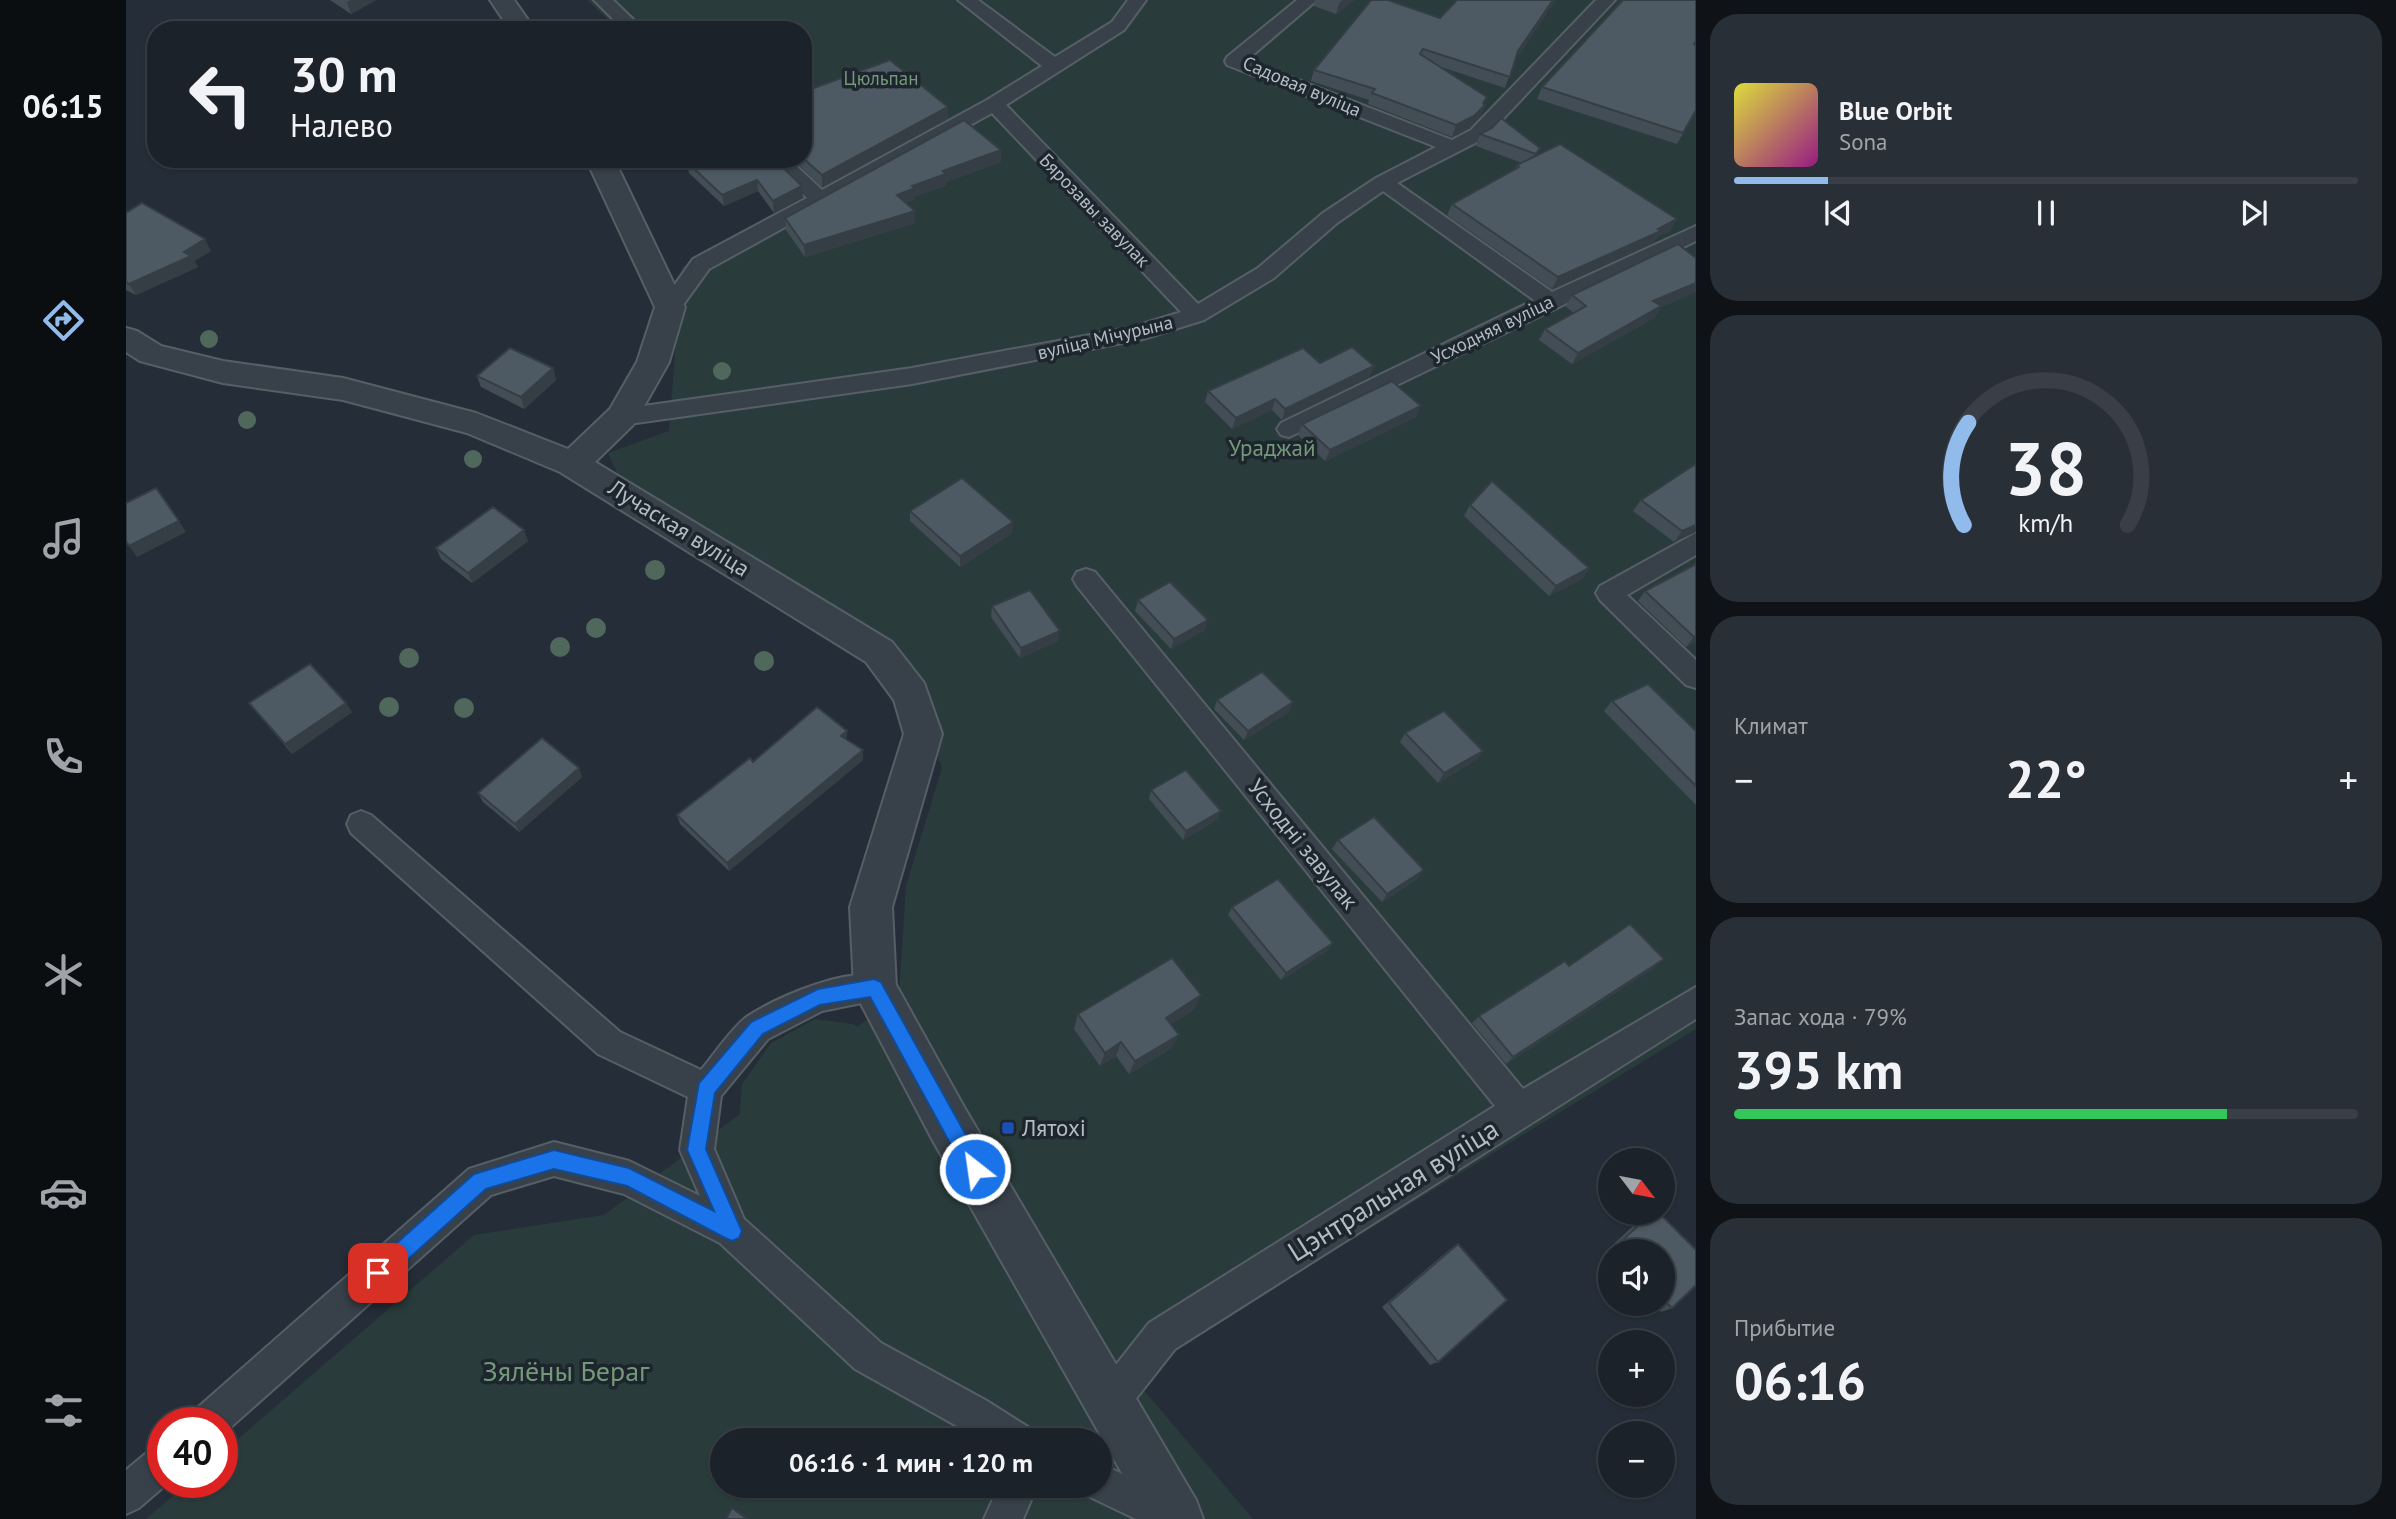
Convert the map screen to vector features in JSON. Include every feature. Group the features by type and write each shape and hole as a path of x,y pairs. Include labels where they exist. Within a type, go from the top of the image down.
{"street":[{"path":"502,0 517,21"},
{"path":"572,464 622,417 653,362 670,307 604,168"},
{"name":"Лучаская вуліца","path":"126,338 151,354 223,372 343,389 476,424 572,464 879,652 911,694 923,734 872,907 874,988"},
{"path":"874,988 948,1123 1177,1518"}],"lane":[{"path":"603,0 625,21"},
{"path":"967,0 1056,67"},
{"path":"670,307 701,264 994,104 1056,67 1118,26 1137,0"},
{"name":"Садовая вуліца","path":"1308,0 1234,61 1453,147"},
{"name":"вуліца Мічурына","path":"622,417 912,376 1135,334 1196,315 1266,273 1330,218 1383,182 1478,134 1606,0"},
{"name":"Бярозавы завулак","path":"994,104 1196,315"},
{"path":"787,168 819,198"},
{"path":"1383,182 1550,301"},
{"name":"Усходняя вуліца","path":"1289,429 1696,233"},
{"path":"1696,543 1609,593 1696,677"},
{"name":"Усходні завулак","path":"1086,579 1519,1110"},
{"path":"361,824 609,1043 706,1089"},
{"path":"732,1231 697,1150 706,1089 757,1028 818,997 874,988"},
{"name":"Цэнтральная вуліца","path":"1110,1402 1163,1336 1519,1110 1696,1002"},
{"path":"226,1407 481,1181 554,1159 629,1178 732,1231 868,1356 996,1428"},
{"path":"126,1495 147,1477"},
{"path":"1112,1488 1177,1518"},
{"path":"1003,1519 1013,1498"}],"green space":[{"name":"Ураджай","path":"587,0 1696,0 1696,1029 1131,1375 1253,1519 146,1519 170,1498 238,1498 238,1439 474,1235 604,1215 740,1114 742,1084 771,1043 815,1019 853,1024 857,1027 899,996 906,886 942,768 897,645 619,477 608,453 669,431 682,267 808,199 775,168 812,168 812,21 610,21"}],"building":[{"path":"1371,0 1388,0 1440,18 1457,0 1553,0 1518,51 1510,77 1423,49 1420,54 1487,97 1483,103 1485,105 1474,116 1456,125 1372,93 1375,89 1314,70"},
{"path":"1623,0 1696,0 1696,110 1683,133 1542,87"},
{"path":"890,60 948,107 822,175 812,166 812,89"},
{"path":"1501,118 1540,148 1536,154 1480,134 1492,128"},
{"path":"964,120 1001,150 943,171 946,174 912,186 915,188 897,195 915,211 804,245 785,218"},
{"path":"1560,144 1677,219 1658,229 1661,231 1558,277 1452,204 1519,167 1517,165"},
{"path":"693,168 783,168 802,186 773,201 757,180 722,195"},
{"path":"142,203 205,239 184,252 191,256 129,284 126,282 126,213"},
{"path":"1678,244 1696,258 1696,283 1653,301 1661,306 1578,353 1545,329 1586,306 1572,295"},
{"path":"1352,347 1374,366 1285,409 1275,399 1236,418 1208,391 1303,348 1320,363"},
{"path":"510,348 553,368 521,397 477,376"},
{"path":"1392,381 1421,406 1330,450 1302,424"},
{"path":"1694,465 1696,525 1682,531 1641,500"},
{"path":"962,478 1013,522 960,556 910,511"},
{"path":"1492,481 1589,568 1556,586 1470,505"},
{"path":"156,488 179,521 129,546 126,541 126,503"},
{"path":"493,507 524,530 468,573 436,548"},
{"path":"1696,564 1696,636 1694,637 1645,591"},
{"path":"1170,582 1208,620 1174,639 1138,600"},
{"path":"1030,590 1060,631 1021,648 992,606"},
{"path":"310,664 346,703 285,744 249,703"},
{"path":"1262,672 1293,702 1248,731 1217,700"},
{"path":"1648,684 1696,731 1696,786 1612,701"},
{"path":"817,707 847,731 841,736 863,750 727,863 677,815 750,758 753,762"},
{"path":"1444,711 1483,751 1444,773 1405,733"},
{"path":"542,738 579,768 515,824 478,793"},
{"path":"1186,770 1221,811 1186,831 1151,790"},
{"path":"1374,817 1424,870 1387,894 1338,840"},
{"path":"1278,879 1333,943 1286,973 1232,907"},
{"path":"1630,924 1664,959 1513,1057 1479,1016 1565,961 1569,966"},
{"path":"1172,958 1201,995 1166,1018 1179,1035 1135,1061 1121,1042 1105,1053 1078,1014"},
{"path":"1639,1225 1671,1225 1696,1250 1696,1285 1675,1305 1675,1239 1624,1239"},
{"path":"1458,1244 1507,1300 1438,1362 1389,1303"},
{"path":"732,1508 747,1519 726,1519"}],"place":[{"name":"Лятохі","path":"1008,1128"}],"route":[{"path":"378,1273 481,1181 554,1159 629,1178 732,1231 697,1150 706,1089 757,1028 818,997 874,988 975,1169"}],"park label":[{"name":"Цюльпан","path":"881,78"},
{"name":"Зялёны Бераг","path":"566,1371"}]}
